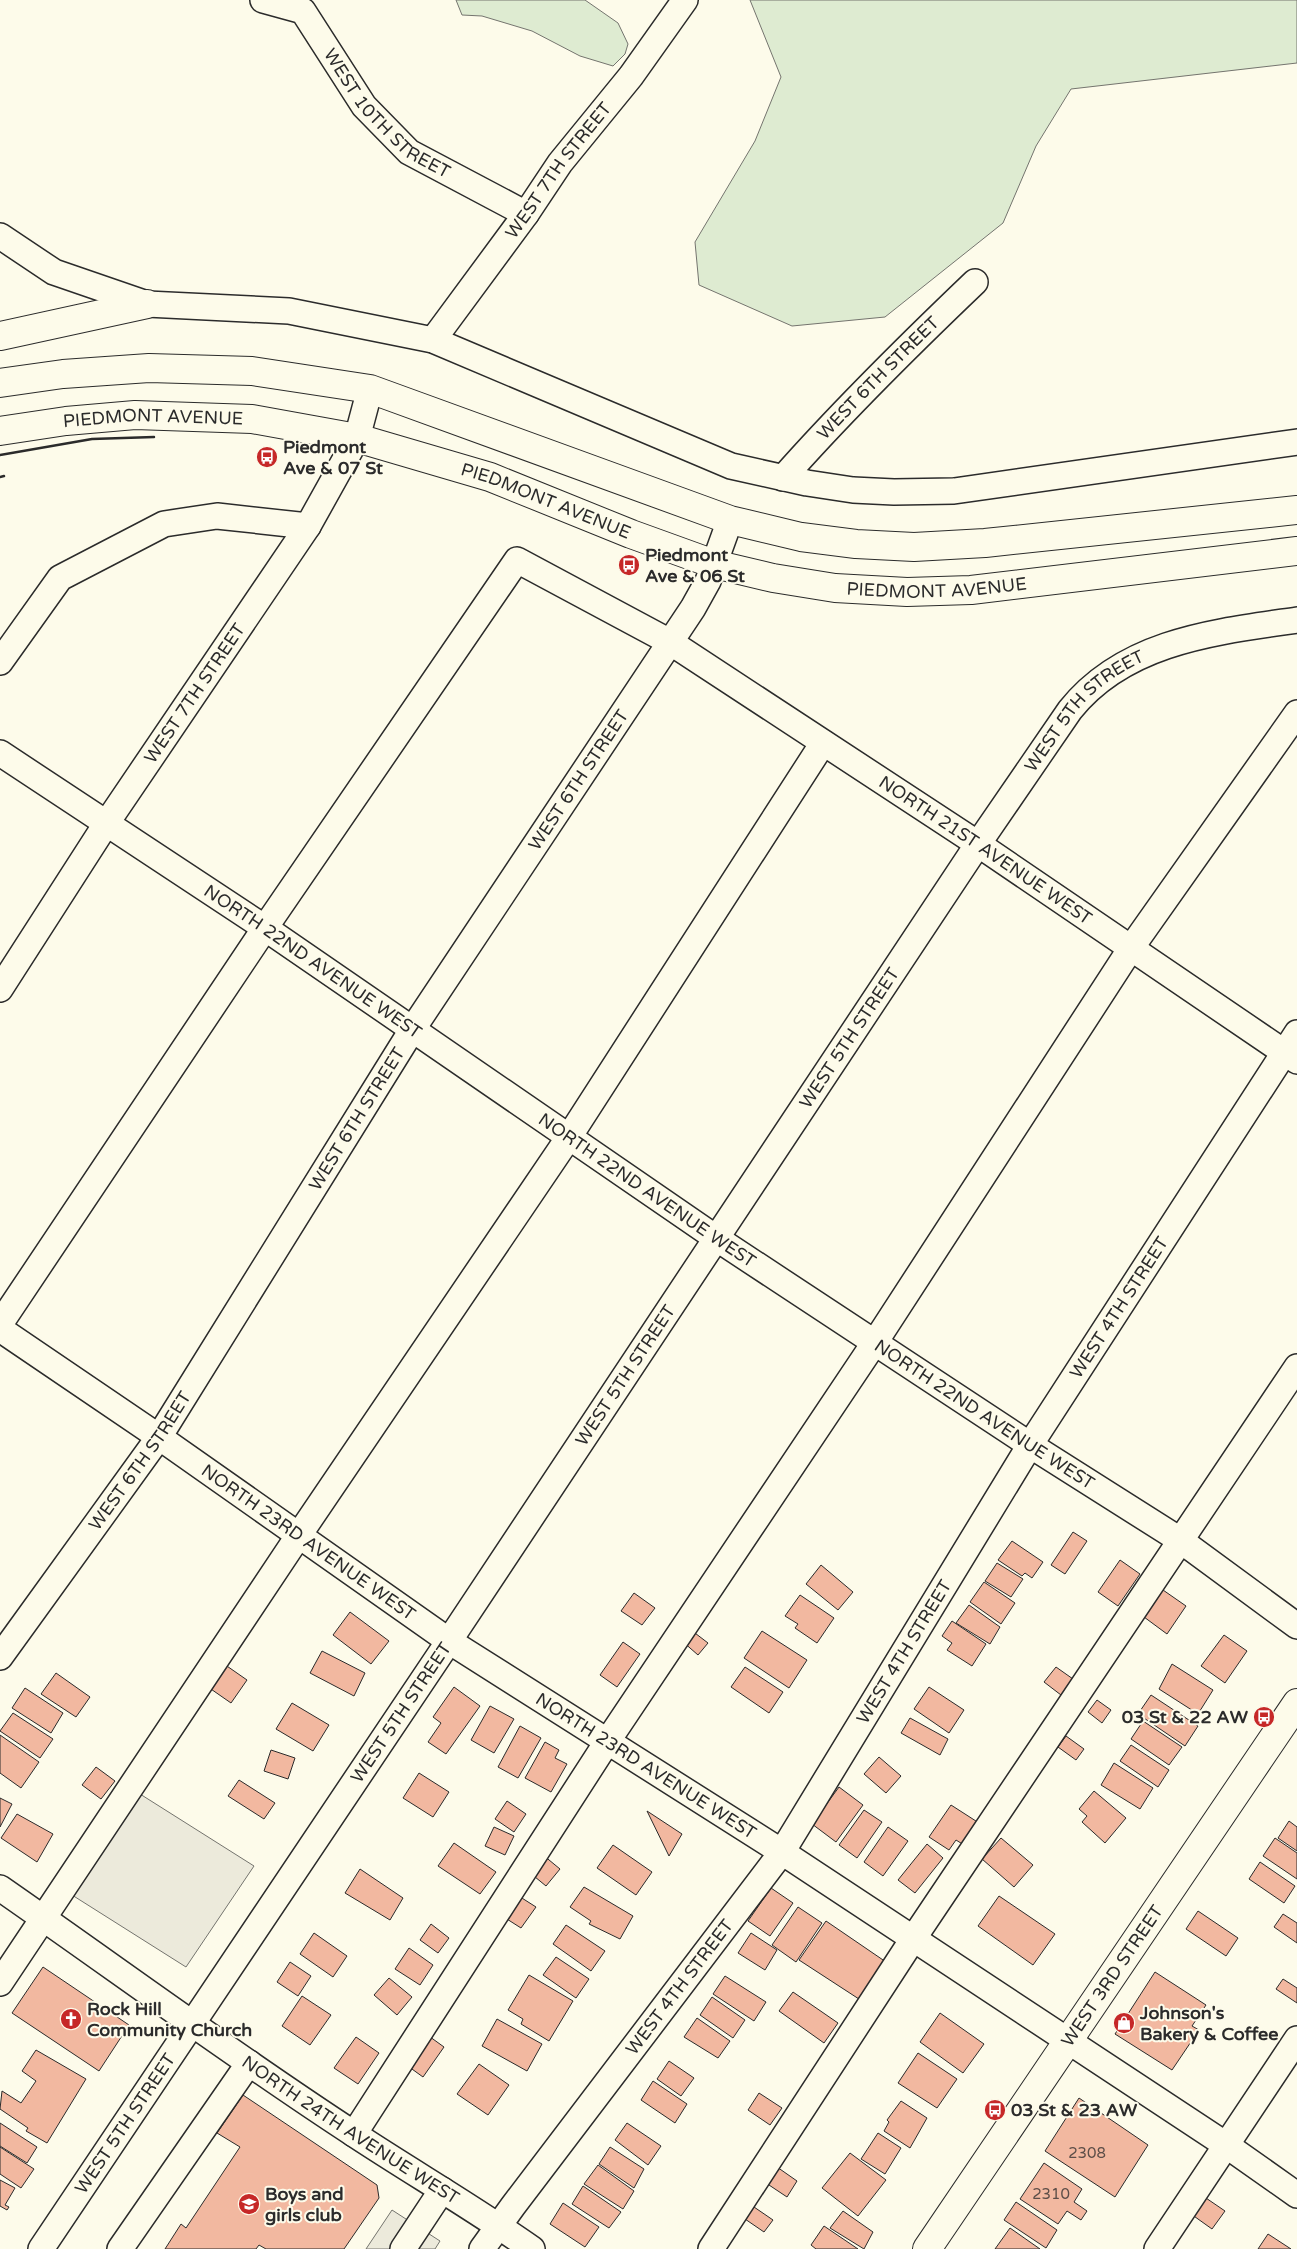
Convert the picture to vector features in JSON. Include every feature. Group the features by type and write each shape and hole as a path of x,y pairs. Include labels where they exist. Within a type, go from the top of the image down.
{"main road":[{"path":"0,336 147,304"},
{"path":"0,384 63,374 149,368 252,371 370,390 730,520 826,541 887,546 985,543 1297,510"},
{"name":"PIEDMONT AVENUE","path":"0,431 135,415 252,419 357,438 490,478 631,534 714,564 773,578 826,587 875,591 936,592 1010,586 1297,551"},
{"name":"WEST 3RD STREET","path":"927,2249 1066,2041 1297,1703"}],"street":[{"name":"WEST 10TH STREET","path":"263,0 303,11 364,106 409,152 526,214"},
{"name":"WEST 7TH STREET","path":"433,340 526,214 560,163 631,76 685,0"},
{"path":"0,236 54,272 147,304 289,310 433,340 730,466 852,490 954,491 1297,442"},
{"name":"WEST 6TH STREET","path":"784,478 828,427 975,282"},
{"name":"WEST 7TH STREET","path":"0,989 106,824 308,526 357,438 370,390"},
{"path":"0,662 60,578 164,524 218,516 308,526"},
{"name":"WEST 6TH STREET","path":"0,1657 159,1437 412,1030 670,642 701,593 730,520"},
{"name":"NORTH 21ST AVENUE WEST","path":"265,928 517,560 670,642 978,844 1131,948 1293,1049"},
{"name":"WEST 5TH STREET","path":"41,2249 193,2025 978,844 1070,710 1083,695 1107,675 1138,656 1175,642 1291,621"},
{"path":"354,2134 607,1742 875,1343 1131,948 1297,713"},
{"path":"0,1983 299,1535 569,1137 823,744"},
{"name":"NORTH 22ND AVENUE WEST","path":"0,752 265,928 716,1238 1030,1445 1180,1540 1297,1626"},
{"path":"0,1324 265,928"},
{"name":"WEST 4TH STREET","path":"482,2249 498,2225 782,1852 1030,1445 1293,1049"},
{"name":"NORTH 23RD AVENUE WEST","path":"0,1329 159,1437 449,1641 782,1852 1297,2195"},
{"path":"711,2249 912,1939 1297,1367"},
{"name":"NORTH 24TH AVENUE WEST","path":"0,1888 193,2025 354,2134 498,2225 532,2249"},
{"path":"1157,2249 1297,2039"},
{"path":"120,2249 249,2063"},
{"path":"402,2249 442,2190"}],"green space":[{"path":"456,0 585,0 618,23 628,44 625,54 613,66 580,56 532,31 482,16 462,15"},
{"path":"750,0 1297,0 1297,63 1071,89 1036,146 1003,223 885,317 792,326 699,285 695,242 755,141 781,77"}],"shaded area":[{"path":"140,1794 254,1866 186,1967 72,1895"},
{"path":"392,2210 440,2241 435,2249 366,2249"}],"building":[{"path":"1073,1532 1087,1541 1065,1574 1051,1565"},
{"path":"1012,1541 1043,1562 1032,1578 1025,1573 1022,1576 998,1560"},
{"path":"1120,1560 1140,1574 1118,1606 1098,1592"},
{"path":"997,1563 1023,1579 1011,1597 985,1581"},
{"path":"821,1565 853,1592 838,1610 806,1584"},
{"path":"984,1582 1015,1603 1001,1624 970,1602"},
{"path":"1163,1590 1186,1606 1167,1634 1144,1617"},
{"path":"634,1593 655,1608 642,1625 621,1611"},
{"path":"800,1595 834,1618 817,1643 795,1628 798,1624 785,1616"},
{"path":"969,1605 1000,1627 990,1644 956,1623"},
{"path":"350,1612 389,1641 371,1664 333,1635"},
{"path":"952,1621 986,1644 972,1666 947,1650 952,1643 942,1636"},
{"path":"691,1630 708,1643 698,1655 682,1641"},
{"path":"762,1631 807,1660 789,1688 744,1658"},
{"path":"1224,1635 1247,1651 1225,1683 1201,1666"},
{"path":"623,1642 640,1654 617,1687 600,1675"},
{"path":"322,1651 365,1673 354,1696 310,1673"},
{"path":"224,1664 247,1680 231,1703 208,1687"},
{"path":"1172,1664 1213,1690 1198,1714 1159,1689"},
{"path":"745,1667 783,1692 769,1713 731,1687"},
{"path":"1056,1667 1073,1679 1061,1695 1044,1682"},
{"path":"56,1673 90,1697 76,1717 41,1694"},
{"path":"454,1687 480,1706 446,1754 428,1742 441,1723 433,1717"},
{"path":"929,1687 964,1710 949,1733 914,1709"},
{"path":"25,1688 63,1713 51,1733 12,1708"},
{"path":"1151,1695 1198,1726 1185,1746 1138,1714"},
{"path":"1097,1700 1111,1710 1102,1723 1088,1712"},
{"path":"292,1703 329,1725 313,1751 276,1729"},
{"path":"490,1706 514,1719 494,1753 471,1740"},
{"path":"13,1713 53,1739 40,1758 0,1731"},
{"path":"910,1718 948,1739 940,1755 901,1733"},
{"path":"1143,1721 1182,1747 1169,1765 1131,1739"},
{"path":"520,1726 541,1738 518,1778 498,1767"},
{"path":"0,1735 39,1762 21,1788 0,1773"},
{"path":"1066,1736 1084,1749 1076,1760 1058,1747"},
{"path":"545,1742 559,1750 555,1758 567,1764 551,1792 525,1778"},
{"path":"1131,1745 1169,1770 1158,1787 1120,1761"},
{"path":"271,1750 295,1758 288,1779 264,1771"},
{"path":"879,1757 901,1776 886,1793 864,1774"},
{"path":"1114,1763 1153,1788 1140,1809 1101,1785"},
{"path":"96,1767 115,1781 101,1799 82,1785"},
{"path":"419,1773 449,1792 433,1817 403,1798"},
{"path":"239,1780 275,1803 264,1819 228,1796"},
{"path":"839,1787 863,1805 836,1842 812,1824"},
{"path":"1094,1791 1126,1818 1105,1843 1082,1822 1087,1816 1079,1809"},
{"path":"0,1798 12,1804 0,1827"},
{"path":"507,1801 526,1814 514,1832 495,1819"},
{"path":"951,1805 979,1823 964,1845 956,1840 949,1850 929,1837"},
{"path":"864,1810 882,1822 857,1858 839,1845"},
{"path":"647,1811 682,1834 669,1856"},
{"path":"17,1814 53,1834 37,1862 1,1838"},
{"path":"1289,1821 1297,1827 1297,1851 1278,1838"},
{"path":"494,1827 514,1836 505,1855 485,1846"},
{"path":"888,1827 908,1841 883,1876 864,1862"},
{"path":"1001,1838 1033,1865 1014,1887 982,1859"},
{"path":"1275,1838 1297,1853 1297,1879 1263,1856"},
{"path":"454,1843 496,1872 480,1894 438,1866"},
{"path":"927,1844 943,1858 915,1893 898,1880"},
{"path":"613,1845 652,1872 636,1895 597,1868"},
{"path":"543,1855 560,1869 546,1886 529,1872"},
{"path":"1260,1862 1295,1886 1284,1903 1249,1879"},
{"path":"360,1869 403,1898 390,1920 345,1893"},
{"path":"584,1887 633,1916 620,1939 589,1924 591,1921 570,1907"},
{"path":"771,1888 793,1903 770,1936 748,1921"},
{"path":"514,1893 536,1907 521,1928 499,1914"},
{"path":"999,1896 1055,1934 1033,1965 978,1926"},
{"path":"798,1907 822,1923 796,1962 772,1945"},
{"path":"1198,1911 1238,1938 1226,1956 1186,1929"},
{"path":"1283,1914 1297,1923 1297,1943 1274,1927"},
{"path":"826,1921 886,1962 862,2001 799,1960"},
{"path":"431,1924 449,1938 438,1953 420,1940"},
{"path":"566,1925 605,1951 591,1971 553,1944"},
{"path":"314,1933 347,1956 333,1977 300,1954"},
{"path":"751,1933 777,1950 765,1970 738,1953"},
{"path":"409,1948 433,1965 420,1985 395,1969"},
{"path":"556,1957 589,1979 576,1998 543,1975"},
{"path":"290,1962 311,1976 298,1996 277,1982"},
{"name":"Rock Hill Community Church","path":"43,1967 129,2025 99,2071 12,2013"},
{"path":"1155,1972 1206,2005 1192,2026 1199,2030 1172,2070 1115,2034"},
{"path":"529,1975 573,2001 549,2041 521,2024 523,2019 508,2010"},
{"path":"725,1976 766,2002 754,2021 713,1994"},
{"path":"389,1978 412,1997 397,2015 374,1995"},
{"path":"1283,1979 1297,1988 1297,2003 1276,1989"},
{"path":"793,1992 838,2023 824,2043 779,2011"},
{"path":"302,1996 331,2015 310,2045 282,2026"},
{"path":"712,1997 745,2020 733,2038 700,2015"},
{"path":"940,2013 984,2044 963,2073 920,2042"},
{"path":"697,2018 730,2041 718,2058 684,2037"},
{"path":"497,2019 542,2044 527,2071 482,2046"},
{"path":"426,2034 444,2047 423,2077 405,2064"},
{"path":"356,2037 379,2053 358,2084 334,2068"},
{"path":"36,2050 86,2079 47,2143 26,2131 28,2128 0,2109 2,2091 21,2103 36,2081 22,2071"},
{"path":"918,2053 957,2079 937,2108 898,2083"},
{"path":"669,2061 694,2078 681,2096 657,2079"},
{"path":"479,2064 509,2085 488,2115 457,2094"},
{"path":"653,2081 687,2104 675,2123 641,2100"},
{"path":"759,2093 782,2108 770,2125 748,2110"},
{"path":"243,2095 377,2185 379,2198 344,2249 266,2249 259,2245 256,2249 165,2249 181,2224 186,2228 240,2147 217,2133"},
{"path":"1079,2098 1148,2145 1115,2197 1045,2151"},
{"path":"901,2101 927,2118 910,2148 884,2131 889,2122 887,2120"},
{"path":"0,2123 37,2147 27,2163 0,2146"},
{"path":"627,2123 661,2146 648,2165 615,2140"},
{"path":"878,2133 901,2148 885,2174 861,2159"},
{"path":"0,2147 34,2169 21,2188 0,2174"},
{"path":"610,2147 644,2169 634,2188 599,2164"},
{"path":"850,2153 886,2180 858,2216 822,2188"},
{"path":"1044,2163 1082,2189 1074,2202 1087,2211 1081,2220 1067,2211 1058,2224 1020,2199"},
{"path":"598,2165 634,2191 623,2209 584,2184"},
{"path":"777,2167 797,2181 787,2197 766,2183"},
{"path":"0,2180 15,2188 5,2205 9,2207 7,2210 0,2206"},
{"path":"583,2186 621,2212 609,2228 572,2204"},
{"path":"1203,2196 1225,2211 1212,2229 1191,2214"},
{"path":"1016,2202 1057,2230 1046,2248 1004,2220"},
{"path":"563,2203 599,2227 585,2247 550,2224"},
{"path":"754,2207 773,2220 764,2232 745,2219"},
{"path":"843,2211 873,2232 864,2249 830,2228"},
{"path":"824,2226 858,2249 816,2249 811,2245"},
{"path":"1010,2228 1040,2249 995,2249"},
{"path":"1268,2234 1291,2249 1258,2249"}],"wall":[{"path":"0,455 92,439 154,437"},
{"path":"0,477 4,476"}],"place":[{"name":"Piedmont Ave & 07 St","path":"267,457"},
{"name":"Piedmont Ave & 06 St","path":"629,565"},
{"name":"03 St & 22 AW","path":"1264,1717"},
{"name":"Rock Hill Community Church","path":"71,2019"},
{"name":"Johnson's Bakery & Coffee","path":"1124,2023"},
{"name":"03 St & 23 AW","path":"995,2110"},
{"name":"Boys and girls club","path":"249,2204"}]}
